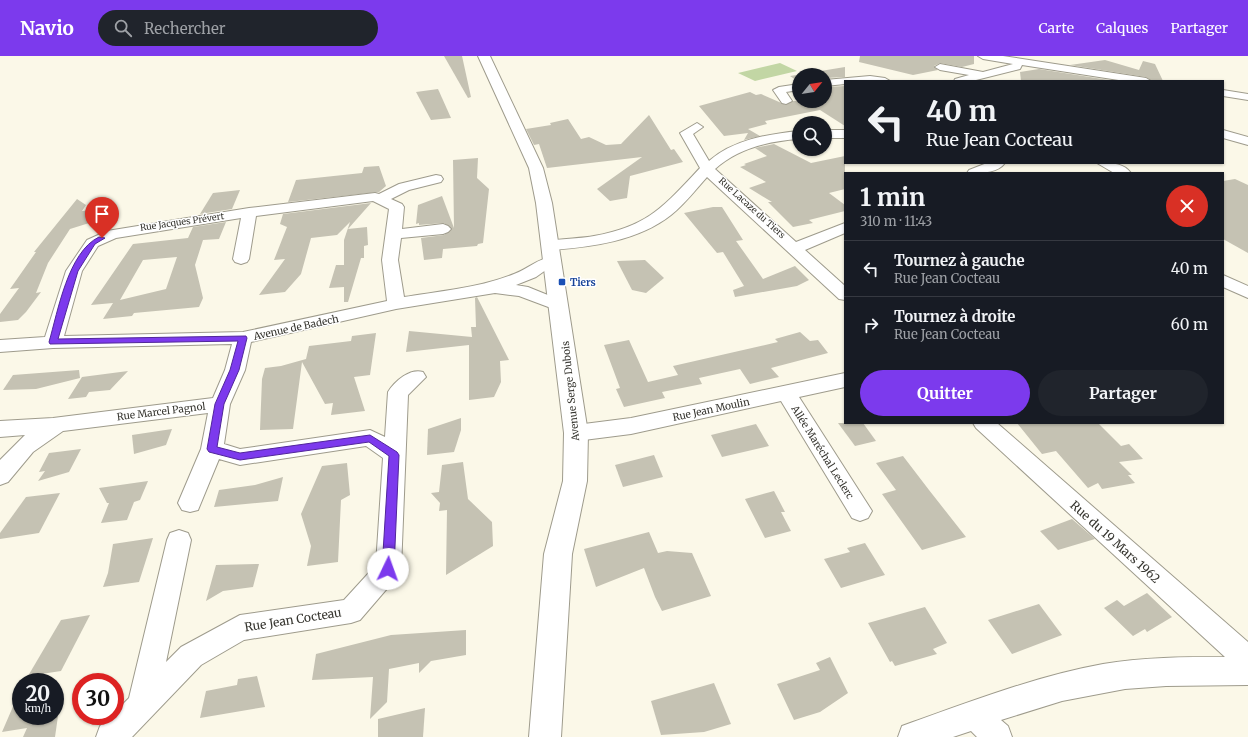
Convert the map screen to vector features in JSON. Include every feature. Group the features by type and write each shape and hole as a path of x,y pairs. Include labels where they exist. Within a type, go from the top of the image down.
{"street":[{"name":"Avenue Serge Dubois","path":"484,56 536,168 544,203 552,253 576,433 575,480 558,554 545,737"},
{"path":"983,56 1139,80"},
{"path":"966,80 984,77 1016,67 1022,62 1042,56"},
{"path":"940,67 984,77"},
{"path":"832,82 847,79 866,80"},
{"path":"786,100 779,90 792,88"},
{"path":"1224,93 1248,97"},
{"name":"Rue Lacaze du Tiers","path":"697,127 686,133 707,168 796,248 844,294"},
{"path":"832,136 844,134"},
{"path":"1224,134 1248,141"},
{"path":"493,288 530,274 544,264 552,253 599,240 644,225 660,217 676,203 707,168 723,155 744,146 792,138"},
{"path":"982,172 996,164"},
{"path":"1106,164 1122,172"},
{"name":"Rue Jacques Prévert","path":"380,199 404,187 436,180"},
{"name":"Rue Jacques Prévert","path":"53,342 74,271 92,243 112,234 138,229 249,212 375,197 397,207 390,260 396,304"},
{"path":"241,259 249,212"},
{"path":"796,248 844,228"},
{"path":"393,234 443,229"},
{"path":"1224,281 1248,293"},
{"path":"493,288 522,291 559,306"},
{"name":"Avenue de Badech","path":"0,346 53,342 243,338 396,304 493,288"},
{"name":"Rue Marcel Pagnol","path":"0,429 58,424 220,404 235,370 243,338"},
{"name":"Rue Jean Cocteau","path":"111,737 191,656 240,628 351,611 388,569 398,392 416,377"},
{"name":"Rue Jean Moulin","path":"576,433 632,426 844,380"},
{"name":"Allée Maréchal Leclerc","path":"786,392 860,511"},
{"path":"190,503 212,449 220,404"},
{"name":"Rue Marcel Pagnol","path":"0,476 15,457 34,438 58,424"},
{"name":"Rue du 19 Mars 1962","path":"984,424 1248,660"},
{"path":"212,449 240,456 370,438 394,455"},
{"path":"142,706 179,540"},
{"path":"912,737 1021,699 1084,682 1166,671 1248,671"},
{"path":"976,715 997,737"}],"green space":[{"path":"780,63 792,69 792,72 755,81 738,73"}],"building":[{"path":"444,56 462,56 471,97 468,98"},
{"path":"860,56 974,56 974,64 962,67 940,63 934,66 938,70 913,75 859,62"},
{"path":"1105,60 1139,70 1143,61 1155,64 1163,80 1150,80 1146,77 1070,65"},
{"path":"845,67 845,77 832,78 832,69"},
{"path":"1039,69 1109,80 1021,80 1020,72"},
{"path":"844,86 844,125 832,118 832,116 820,110 765,121 767,124 748,129 760,136 744,140 748,133 724,136 699,106 750,92 756,95 761,94 786,105 792,102 792,108 832,108 832,87"},
{"path":"438,89 451,118 431,120 416,92"},
{"path":"649,115 671,150 674,149 683,162 630,176 627,198 610,201 597,189 642,157 547,168 539,144 534,145 526,129 551,125 550,123 568,119 581,139 589,137 606,145 621,144"},
{"path":"774,144 792,153 792,156 797,156 811,163 844,156 844,189 829,193 844,204 844,211 809,220 813,223 793,227 768,202 772,202 749,188 766,182 740,167 746,165 744,164 767,156 755,148"},
{"path":"478,158 477,178 489,189 483,243 478,244 477,246 443,249 442,258 424,260 421,238 444,235 452,229 444,223 416,224 418,205 442,196 454,228 453,160"},
{"path":"379,166 386,186 379,192 288,202 296,180 362,173 364,167"},
{"path":"1235,179 1248,185 1248,253 1224,240 1224,181"},
{"path":"240,190 232,209 200,214 213,193"},
{"path":"77,199 86,205 82,211 117,208 118,214 70,229 48,263 36,293 41,292 26,312 18,320 0,322 0,314 19,288 10,289 36,252 34,252"},
{"path":"371,203 348,229 367,227 368,245 364,246 364,258 361,258 348,302 344,302 344,287 329,288 336,265 344,265 344,240 350,222 337,235 311,238 301,274 285,292 259,295 285,259 274,260 287,227 280,224 283,214"},
{"path":"713,207 722,207 743,240 736,241 763,279 795,266 809,280 797,286 735,297 733,290 744,286 723,252 717,253 684,213"},
{"path":"226,222 219,239 203,240 195,265 203,298 199,307 134,313 132,316 103,319 113,303 91,305 133,244 188,238 193,227","holes":["177,257 166,289 120,300 143,260"]},
{"path":"645,260 664,278 646,293 632,290 617,261"},
{"path":"477,297 509,360 500,361 501,382 494,397 469,400 469,345 406,352 409,331 472,337 471,327 476,327 475,298"},
{"path":"800,332 810,341 818,340 828,353 771,368 779,377 750,384 740,369 699,378 702,384 662,392 665,398 624,407 616,389 620,388 604,345 629,340 648,382 678,375 673,366 778,342 775,339"},
{"path":"376,333 370,375 354,377 365,411 331,415 333,403 325,404 302,362 293,429 260,430 262,379 265,368 281,366 306,359 309,346 351,341 352,336"},
{"path":"79,370 80,378 36,389 3,390 13,375"},
{"path":"128,371 110,390 89,392 86,397 68,399 82,377"},
{"path":"461,418 461,430 454,452 427,455 428,429"},
{"path":"838,423 864,424 876,441 855,446"},
{"path":"756,424 769,446 722,457 711,435"},
{"path":"1018,424 1099,424 1121,446 1129,444 1143,459 1119,462 1132,475 1128,475 1135,483 1102,489 1098,483 1088,488 1056,451 1042,454"},
{"path":"172,429 166,445 134,454 132,435"},
{"path":"81,449 69,472 38,481 45,471 39,472 49,453"},
{"path":"654,455 663,477 623,487 615,465"},
{"path":"903,456 966,537 922,550 882,494 896,490 876,463"},
{"path":"463,462 468,499 492,522 493,546 446,575 447,510 439,511 440,503 431,493 439,492 442,465"},
{"path":"347,463 350,495 341,500 338,562 307,566 311,546 301,514 322,466"},
{"path":"283,477 278,501 214,507 219,490 255,485"},
{"path":"148,481 140,500 134,502 127,520 101,523 109,503 107,503 99,488"},
{"path":"774,491 785,512 781,512 791,531 765,538 745,499"},
{"path":"60,493 39,533 0,539 0,533 26,497"},
{"path":"1072,519 1095,539 1058,550 1040,531"},
{"path":"649,532 658,553 667,551 692,553 711,596 662,611 644,568 596,587 584,549"},
{"path":"153,538 139,582 103,587 108,573 113,544"},
{"path":"865,543 885,575 841,588 824,559 850,552 847,548"},
{"path":"259,564 253,587 223,591 206,601 216,565"},
{"path":"1147,593 1172,617 1147,632 1145,629 1133,636 1104,608 1117,600 1124,606"},
{"path":"1039,604 1062,635 1012,654 988,620"},
{"path":"925,607 947,643 933,649 937,654 895,666 892,661 890,662 868,623"},
{"path":"90,615 61,671 30,673 61,620"},
{"path":"466,630 466,655 431,661 419,673 419,663 389,669 387,702 370,719 373,677 312,680 316,654 391,635"},
{"path":"830,657 848,693 820,712 794,720 777,684 820,670 816,663"},
{"path":"257,676 265,707 200,718 206,691 237,685 238,679"},
{"path":"714,683 731,724 704,732 661,735 651,701"},
{"path":"425,708 423,737 378,737 378,719"},
{"path":"12,709 12,725 57,725 55,737 23,737 27,728 2,732"}],"place":[{"name":"Tiers","path":"562,282"}],"route":[{"path":"102,238 92,243 74,271 53,342 243,338 235,370 220,404 212,449 240,456 370,438 394,455 388,569"}]}
